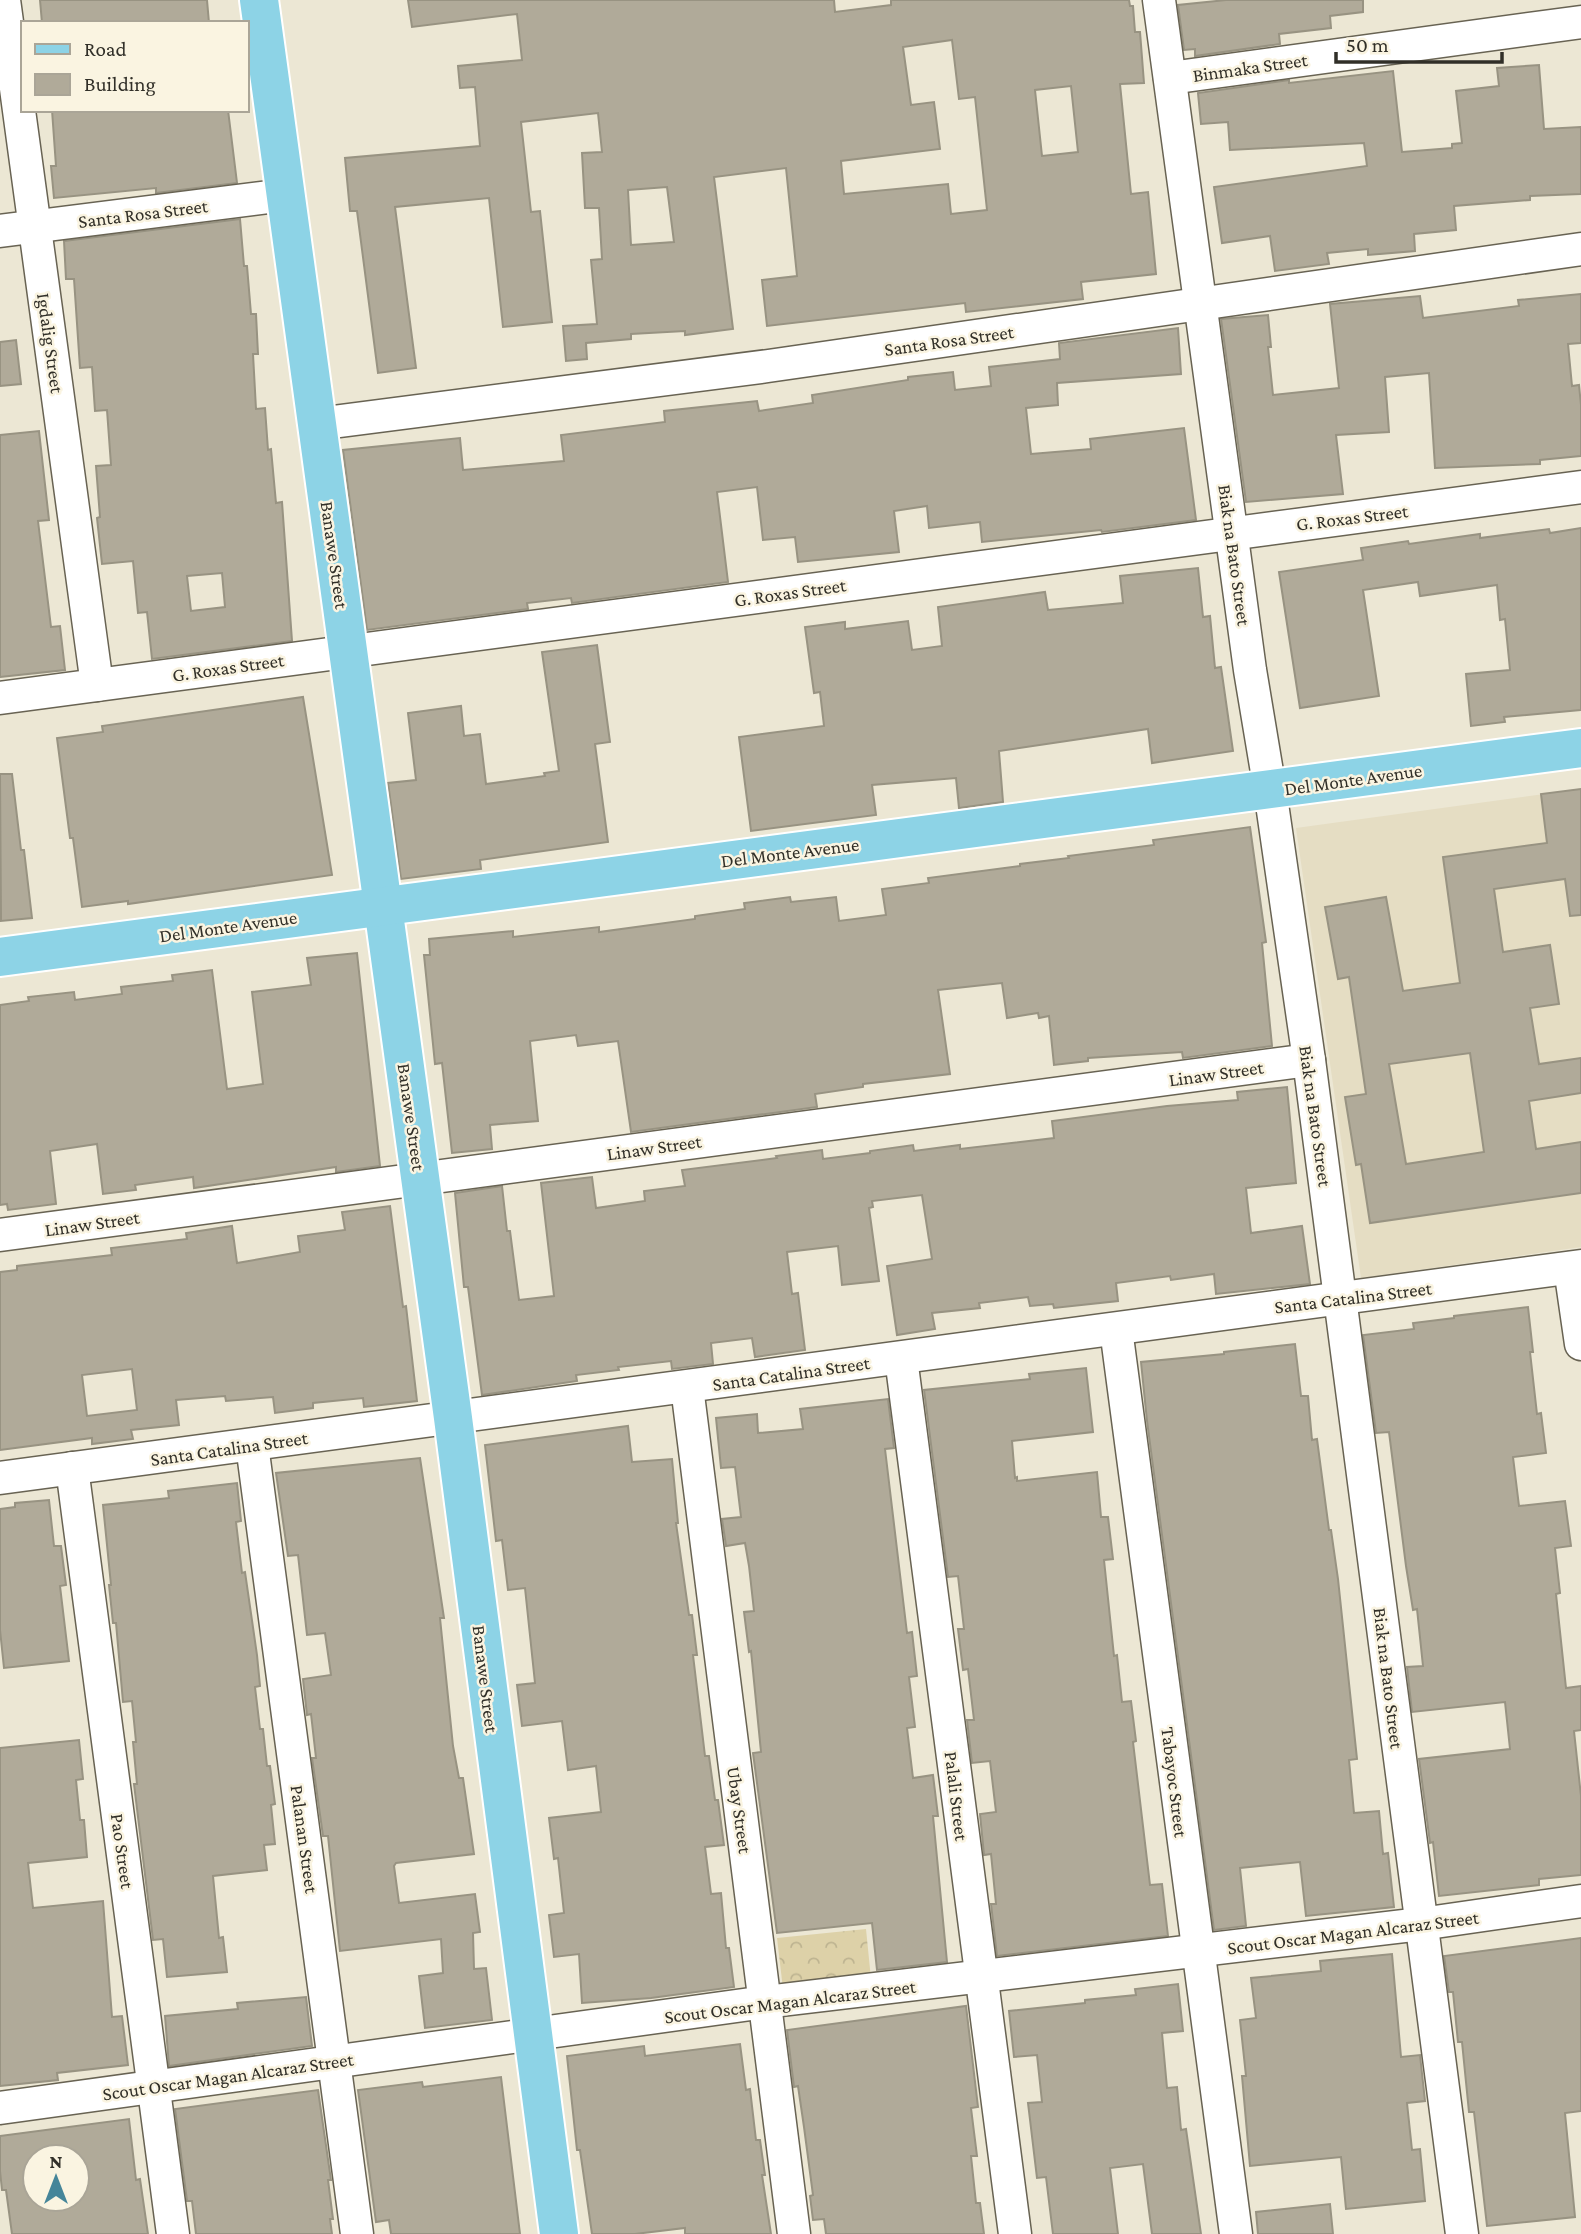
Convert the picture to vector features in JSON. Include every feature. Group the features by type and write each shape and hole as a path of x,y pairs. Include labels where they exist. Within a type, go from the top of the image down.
{"main road":[{"name":"Banawe Street","path":"258,0 384,905 559,2234"},
{"name":"Del Monte Avenue","path":"0,957 1581,748"}],"street":[{"name":"Igdalig Street","path":"4,0 97,685"},
{"name":"Biak na Bato Street","path":"1159,0 1251,670 1309,1060 1462,2234"},
{"name":"Binmaka Street","path":"1170,78 1581,22"},
{"name":"Santa Rosa Street","path":"0,231 285,195"},
{"name":"Santa Rosa Street","path":"317,424 768,366 1581,249"},
{"name":"G. Roxas Street","path":"0,698 1581,487"},
{"name":"Linaw Street","path":"0,1235 1309,1060"},
{"name":"Santa Catalina Street","path":"0,1478 1576,1267"},
{"path":"1576,1267 1581,1344"},
{"name":"Tabayoc Street","path":"1116,1329 1236,2234"},
{"name":"Palali Street","path":"901,1358 1015,2234"},
{"name":"Ubay Street","path":"687,1387 794,2234"},
{"name":"Palanan Street","path":"251,1445 357,2234"},
{"name":"Pao Street","path":"72,1468 173,2234"},
{"name":"Scout Oscar Magan Alcaraz Street","path":"0,2108 765,2002 1421,1924 1581,1901"}],"shaded area":[{"path":"1581,789 1581,1247 1361,1278 1296,828"}],"green space":[{"path":"866,1929 871,1979 783,1989 777,1938"}],"building":[{"path":"40,0 207,0 209,21 42,21"},
{"path":"408,0 834,0 835,12 891,5 891,0 1129,0 1130,6 1133,6 1135,32 1140,32 1144,83 1120,84 1131,194 1148,192 1156,274 1081,282 1083,299 966,312 965,303 767,326 762,280 797,276 786,168 714,177 733,329 685,335 685,331 631,334 631,339 586,343 587,359 566,361 563,326 597,324 591,260 602,259 599,208 585,208 582,153 602,152 598,113 521,122 531,212 540,211 552,322 503,327 489,198 395,207 416,368 378,373 357,211 350,211 345,158 480,146 475,87 460,88 458,66 522,60 517,14 412,27","holes":["952,40 959,99 975,97 987,210 951,214 948,184 844,194 841,161 940,149 934,102 911,105 903,47","1071,86 1078,152 1042,156 1035,90","667,187 674,242 631,245 628,190"]},
{"path":"1226,0 1363,0 1363,12 1330,16 1331,28 1279,34 1280,44 1195,56 1195,49 1184,50 1178,5"},
{"path":"1539,65 1544,129 1581,127 1581,194 1530,196 1530,200 1454,206 1456,230 1414,234 1415,251 1368,255 1368,249 1327,253 1329,264 1275,271 1270,236 1222,243 1214,187 1367,166 1364,143 1230,150 1228,122 1201,124 1198,93 1289,80 1289,83 1393,71 1402,152 1452,148 1452,144 1462,143 1456,91 1499,86 1497,68"},
{"path":"52,112 228,112 237,183 156,193 156,188 54,198 51,166 56,166"},
{"path":"240,219 251,314 256,314 258,354 253,354 256,409 265,408 276,503 282,502 292,641 152,659 147,612 138,613 133,561 102,564 97,518 100,517 96,466 111,465 107,410 95,411 92,367 80,368 74,279 66,279 64,241","holes":["222,573 225,607 191,611 187,576"]},
{"path":"1581,294 1581,343 1568,344 1572,386 1579,385 1581,456 1540,460 1540,464 1435,468 1429,373 1385,377 1389,432 1336,435 1343,494 1246,502 1221,319 1268,315 1273,395 1339,388 1330,304 1420,296 1423,318 1519,306 1518,300"},
{"path":"1178,328 1181,374 1057,383 1058,405 1026,408 1031,454 1091,449 1090,439 1184,428 1196,520 1102,532 982,542 980,522 929,528 927,506 894,511 899,552 798,562 795,537 763,540 757,487 717,492 728,582 572,603 571,598 527,603 528,609 367,630 343,450 460,438 463,470 564,461 561,435 665,422 664,411 757,401 759,411 813,403 812,395 908,380 908,377 953,372 955,390 991,386 989,367 1060,359 1059,343"},
{"path":"16,340 21,384 0,386 0,342"},
{"path":"39,431 49,520 38,521 51,627 60,626 65,670 0,677 0,435"},
{"path":"1581,528 1581,710 1504,717 1505,722 1471,726 1466,674 1510,670 1505,619 1500,620 1497,585 1420,596 1418,582 1363,590 1379,696 1300,708 1279,572 1363,560 1361,548 1408,541 1409,544 1480,534 1480,538 1549,529 1550,533"},
{"path":"1198,568 1203,617 1210,616 1215,668 1221,667 1233,751 1152,763 1148,729 999,751 1003,802 959,808 956,778 872,785 876,815 751,831 739,737 824,726 820,692 814,693 805,627 845,622 845,629 908,621 912,650 942,646 938,607 1045,592 1048,610 1123,603 1120,576"},
{"path":"597,645 610,742 595,744 608,842 480,860 481,869 401,879 388,783 416,780 408,713 461,706 464,736 480,734 486,784 545,776 544,773 559,771 542,652"},
{"path":"303,697 332,875 128,904 128,901 82,907 57,738 103,732 102,726"},
{"path":"0,774 12,774 32,918 1,921"},
{"path":"1581,789 1581,915 1570,916 1565,879 1494,889 1503,952 1550,945 1559,1004 1530,1008 1539,1064 1581,1058 1581,1093 1529,1101 1536,1149 1581,1142 1581,1193 1370,1223 1361,1164 1356,1165 1345,1097 1366,1094 1349,977 1338,979 1325,907 1386,897 1403,991 1460,983 1443,857 1547,843 1541,794","holes":["1470,1053 1484,1152 1406,1164 1389,1064"]},
{"path":"1250,827 1266,942 1262,943 1272,1046 1183,1058 1182,1052 1088,1058 1088,1061 1054,1065 1049,1016 1039,1018 1038,1013 1007,1018 1002,983 938,990 950,1074 863,1084 863,1087 815,1094 817,1107 631,1132 618,1041 578,1046 576,1035 530,1041 538,1121 490,1125 492,1149 452,1153 442,1063 435,1064 424,955 430,955 429,939 513,931 513,937 599,927 599,932 695,919 695,916 745,909 744,903 790,897 791,902 836,897 839,921 886,915 882,889 929,883 928,878 1154,845 1153,840"},
{"path":"357,953 380,1166 336,1172 336,1167 194,1188 193,1177 135,1185 136,1190 103,1194 97,1144 50,1151 56,1204 8,1210 7,1204 0,1205 0,1005 29,1001 28,997 74,992 75,1000 122,994 121,987 173,981 172,975 212,970 227,1089 263,1084 252,992 311,985 307,958"},
{"path":"1287,1087 1296,1183 1246,1188 1251,1233 1302,1226 1310,1284 1216,1294 1214,1274 1171,1280 1170,1276 1116,1283 1118,1301 1054,1308 1053,1304 1030,1306 1028,1297 979,1303 980,1308 932,1313 935,1329 897,1335 887,1266 932,1259 922,1195 872,1201 873,1207 869,1208 879,1281 842,1285 838,1246 787,1252 792,1294 798,1293 805,1350 755,1357 752,1338 711,1343 713,1364 672,1369 671,1361 618,1367 619,1370 576,1375 577,1381 482,1395 468,1287 464,1287 455,1193 502,1186 519,1300 554,1296 541,1183 592,1177 596,1208 645,1201 644,1191 685,1186 682,1170 822,1150 823,1159 913,1145 914,1151 960,1145 960,1149 1054,1138 1052,1121 1238,1100 1237,1092"},
{"path":"390,1206 403,1307 406,1306 417,1401 364,1407 363,1398 313,1403 313,1408 275,1413 273,1397 226,1401 225,1396 176,1400 179,1425 131,1430 133,1439 92,1444 92,1438 0,1450 0,1272 17,1270 17,1266 112,1255 111,1248 187,1239 186,1233 232,1226 237,1263 300,1252 298,1236 345,1230 342,1212","holes":["132,1369 137,1410 87,1416 82,1375"]},
{"path":"1528,1307 1537,1414 1541,1413 1546,1453 1513,1457 1519,1506 1565,1501 1571,1546 1555,1548 1560,1593 1556,1594 1566,1688 1581,1686 1581,1730 1574,1731 1581,1796 1581,1875 1539,1879 1539,1885 1439,1896 1419,1759 1510,1749 1505,1702 1412,1712 1407,1667 1423,1666 1417,1609 1413,1610 1406,1566 1389,1432 1376,1433 1363,1335 1414,1329 1413,1323 1454,1316"},
{"path":"1295,1344 1301,1396 1308,1396 1312,1440 1317,1439 1338,1579 1357,1759 1349,1760 1354,1813 1379,1811 1383,1854 1388,1853 1394,1907 1306,1916 1300,1862 1240,1868 1246,1926 1214,1930 1141,1362"},
{"path":"1086,1368 1093,1432 1012,1441 1015,1478 1017,1477 1017,1481 1097,1472 1101,1517 1108,1517 1113,1559 1104,1560 1114,1656 1117,1655 1122,1702 1131,1701 1136,1741 1133,1742 1150,1885 1162,1884 1168,1936 997,1956 991,1904 996,1904 991,1854 984,1855 980,1814 996,1812 990,1761 972,1763 967,1720 974,1720 968,1669 963,1670 958,1629 964,1629 958,1576 948,1577 924,1390 1030,1379 1029,1374"},
{"path":"888,1399 894,1448 885,1449 907,1633 912,1632 917,1676 909,1677 915,1727 907,1728 913,1778 933,1775 938,1816 933,1816 947,1962 877,1970 872,1923 777,1933 753,1753 761,1752 751,1651 749,1652 744,1612 754,1611 749,1566 745,1543 726,1546 722,1519 741,1517 735,1467 721,1468 716,1418 757,1414 758,1433 803,1429 800,1409"},
{"path":"628,1426 632,1462 672,1459 676,1523 697,1655 693,1655 705,1756 709,1756 724,1845 705,1847 711,1894 721,1893 726,1948 729,1948 734,1987 651,1998 582,2003 579,1954 554,1957 549,1915 564,1913 558,1858 554,1859 549,1818 601,1812 596,1766 568,1770 562,1721 522,1726 517,1685 535,1683 525,1588 508,1590 502,1540 496,1541 485,1445"},
{"path":"420,1458 444,1618 440,1618 453,1746 459,1778 463,1778 474,1854 396,1863 394,1866 399,1903 475,1894 480,1932 473,1933 474,1969 486,1968 492,2020 425,2028 419,1976 443,1973 441,1939 340,1951 328,1836 323,1836 312,1758 316,1758 311,1714 307,1715 303,1679 331,1675 325,1633 307,1635 298,1555 288,1556 276,1473"},
{"path":"237,1483 241,1521 236,1522 257,1655 260,1686 255,1687 260,1729 263,1729 275,1804 271,1805 275,1844 264,1845 267,1870 213,1876 219,1938 223,1937 227,1972 167,1977 163,1939 153,1940 134,1784 137,1784 133,1742 136,1742 132,1701 123,1702 116,1623 113,1623 109,1585 103,1505 169,1498 168,1491"},
{"path":"49,1500 54,1546 61,1546 66,1585 60,1586 69,1661 4,1668 0,1630 0,1509 15,1507 15,1503"},
{"path":"79,1740 83,1779 76,1780 80,1820 84,1820 87,1857 28,1863 33,1908 103,1901 112,2017 122,2016 128,2065 57,2073 58,2080 0,2086 0,1748"},
{"path":"1581,1938 1581,2111 1565,2113 1575,2217 1487,2226 1474,2112 1469,2112 1462,2042 1458,2042 1453,1992 1449,1992 1444,1956"},
{"path":"1392,1954 1401,2057 1420,2055 1425,2101 1407,2103 1412,2150 1420,2149 1425,2201 1346,2209 1341,2157 1250,2166 1242,2076 1246,2076 1240,2020 1256,2018 1251,1978 1321,1971 1320,1961"},
{"path":"1178,1984 1183,2031 1162,2033 1167,2088 1177,2087 1181,2130 1186,2129 1201,2234 1152,2234 1143,2164 1110,2168 1118,2234 1053,2234 1046,2177 1037,2178 1028,2103 1042,2102 1037,2055 1014,2057 1009,2011 1136,1995 1135,1989"},
{"path":"306,1997 312,2046 169,2066 165,2016 238,2009 237,2003"},
{"path":"966,2006 978,2107 971,2108 977,2156 971,2156 976,2203 980,2203 984,2234 826,2234 824,2219 813,2220 810,2196 813,2195 804,2127 798,2086 794,2087 787,2030"},
{"path":"740,2044 746,2090 750,2089 756,2140 760,2140 771,2234 685,2234 685,2228 635,2234 592,2234 580,2150 577,2150 567,2056 644,2046 645,2056"},
{"path":"501,2077 520,2234 391,2234 389,2220 376,2222 358,2090 422,2082 423,2087"},
{"path":"318,2090 331,2180 328,2180 333,2219 330,2219 332,2234 196,2234 192,2201 187,2201 175,2109"},
{"path":"129,2119 136,2180 140,2179 148,2234 12,2234 6,2190 2,2190 0,2136"},
{"path":"1330,2204 1333,2234 1258,2234 1256,2212"}]}
